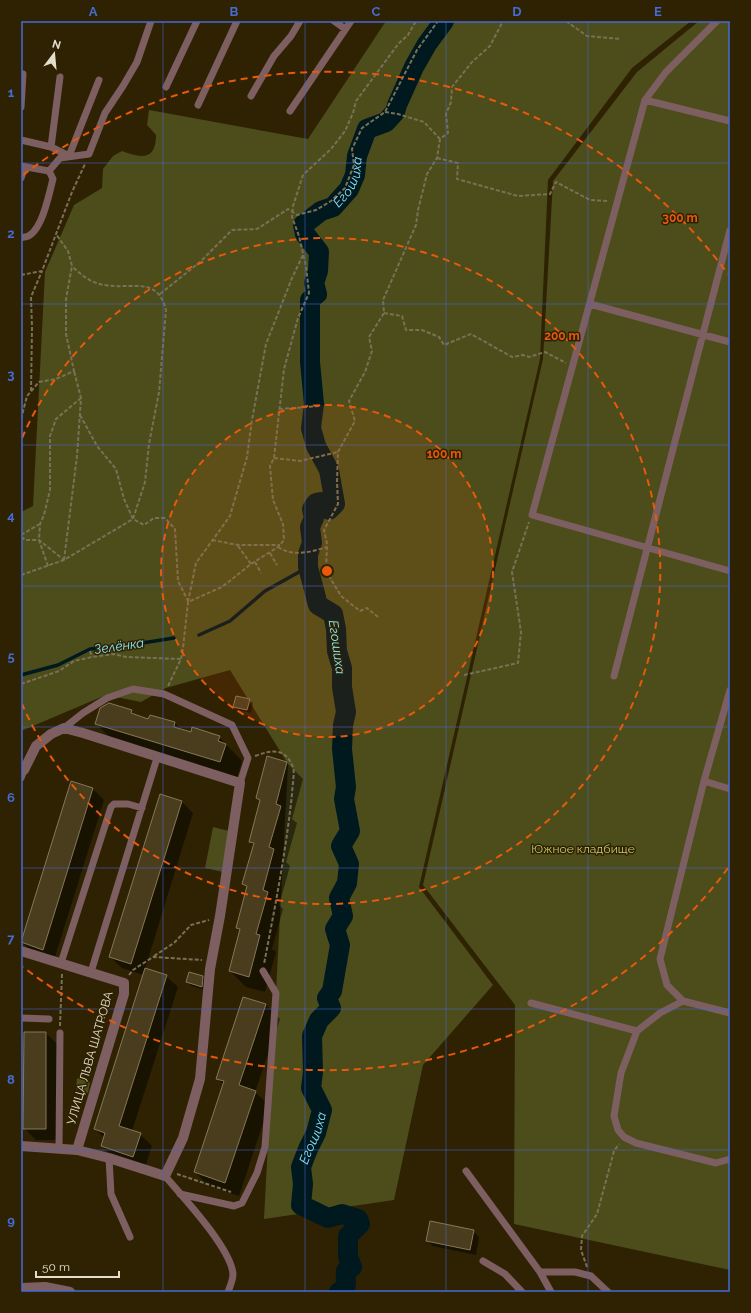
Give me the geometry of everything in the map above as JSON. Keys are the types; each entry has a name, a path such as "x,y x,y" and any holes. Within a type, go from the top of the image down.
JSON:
{"street":[{"path":"21,1146 77,1150 169,1174 183,1138 200,1079 210,969 220,916 240,784 64,728 51,734 36,746 22,774"},
{"name":"УЛИЦА ЛЬВА ШАТРОВА","path":"21,951 124,983 124,994 77,1150"},
{"path":"21,1288 45,1287 70,1292"}],"lane":[{"path":"49,171 60,158 89,154 105,113 137,62 152,21"},
{"path":"166,87 197,21"},
{"path":"198,105 237,21"},
{"path":"251,96 274,56 291,36 300,21"},
{"path":"334,21 345,29"},
{"path":"290,111 351,21"},
{"path":"718,21 666,72 645,100 532,515 730,571"},
{"path":"21,107 23,74"},
{"path":"51,147 60,77"},
{"path":"69,156 99,80"},
{"path":"645,100 730,121"},
{"path":"21,140 51,147 69,156"},
{"path":"21,178 23,166 49,171"},
{"path":"21,237 24,238 33,234 39,226 53,179 49,171"},
{"path":"614,676 730,230"},
{"path":"590,304 730,342"},
{"path":"64,728 83,713 107,698 133,689 164,694 232,725 248,758 240,784"},
{"path":"730,690 704,781 660,959 668,985 683,1000 730,1014"},
{"path":"91,972 157,758"},
{"path":"704,781 730,788"},
{"path":"62,963 111,807 114,804 124,803 142,808"},
{"path":"180,1194 234,1206 242,1203 257,1173 265,1147 276,992 263,971"},
{"path":"683,1000 660,1013 637,1031 622,1073 614,1116 618,1130 624,1137 636,1143 716,1163 730,1159"},
{"path":"531,1003 637,1031"},
{"path":"21,1018 49,1019"},
{"path":"59,1149 60,1033"},
{"path":"109,1158 111,1194 130,1237"},
{"path":"466,1171 540,1272 551,1292"},
{"path":"169,1174 180,1194 228,1256 233,1274 228,1292"},
{"path":"482,1260 505,1274 522,1292"},
{"path":"540,1272 575,1272 591,1276 608,1292"}],"path":[{"path":"188,602 222,587 251,564 279,546 284,540 283,524 273,500 270,466 274,458 284,369 298,318 309,293 299,236 292,216 293,206 303,175 331,149 345,131 353,113 356,101 399,43 408,35 416,21"},
{"path":"160,294 200,262 232,230 257,229 288,209 297,215 316,210 331,201 345,188 354,165 352,149 362,128 385,112 417,50 438,21"},
{"path":"378,617 367,608 360,611 340,596 326,571 327,547 324,530 338,504 336,482 338,452 355,421 349,401 368,365 372,351 369,337 384,313 383,300 416,225 426,174 437,158 440,139 448,133 446,114 451,102 452,87 472,62 490,46 504,21"},
{"path":"566,21 587,36 621,39"},
{"path":"385,112 398,114 424,122 440,139"},
{"path":"31,392 31,298 72,192 89,154"},
{"path":"437,158 458,163 457,179 518,196 550,194 556,182 590,200 617,202"},
{"path":"56,234 68,251 72,266 66,298 66,334 81,398 77,456 64,560"},
{"path":"167,689 180,659 183,648 188,602 196,563 230,516 247,457 252,420 266,344 292,278 303,255"},
{"path":"21,576 64,560 134,519 144,482 149,444 160,392 166,310 164,300 160,294 152,288 98,284 82,276 72,266"},
{"path":"21,275 42,270"},
{"path":"384,313 402,316 406,330 422,330 439,337 444,345 471,334 512,357 522,355 529,358 546,352 572,366"},
{"path":"21,418 27,396 39,382 56,379 74,371"},
{"path":"48,566 39,540 40,524 44,515 50,490 50,436 56,419 81,398"},
{"path":"279,409 320,406"},
{"path":"80,416 97,446 116,469 124,499 134,519 144,525 154,518 165,518 175,529 178,581 188,602"},
{"path":"274,458 300,461 338,452"},
{"path":"464,674 518,663 521,632 512,572 532,515"},
{"path":"40,524 21,536 26,540 39,540 64,560"},
{"path":"212,540 238,545 279,546 285,552 293,553 314,551 327,547"},
{"path":"238,545 251,564"},
{"path":"270,552 278,565"},
{"path":"255,562 261,573"},
{"path":"90,650 92,657"},
{"path":"21,684 59,671 74,661 92,657 114,654 126,657 180,659"},
{"path":"248,758 267,752 277,751 287,758 294,768 288,832 263,971"},
{"path":"124,983 133,970 174,943 191,925 220,916"},
{"path":"153,957 187,958"},
{"path":"60,1033 62,963"},
{"path":"591,1276 581,1250 582,1236 597,1214 614,1151 624,1137"},
{"path":"169,1174 231,1192"}],"green space":[{"path":"386,21 691,21 632,68 548,180 540,359 419,887 493,985 423,1065 394,1200 264,1219 288,764 230,670 166,688 141,702 106,695 21,731 21,512 33,506 45,272 74,205 102,188 103,169 113,156 122,151 141,156 150,153 153,149 156,135 147,125 149,110 308,139"},
{"name":"Южное кладбище","path":"699,21 730,21 730,1270 514,1224 515,1005 423,885 543,359 553,181 637,72"},
{"path":"213,827 229,831 223,872 205,868"},
{"path":"77,1078 90,1082 88,1093 76,1089"}],"building":[{"path":"236,696 250,699 247,710 233,707"},
{"path":"109,703 132,710 131,713 148,719 150,715 175,722 174,727 191,732 192,727 220,736 218,741 226,744 220,762 95,724 100,708"},
{"path":"267,756 287,762 276,804 281,806 269,847 274,849 263,890 268,892 256,934 260,935 249,977 229,971 240,929 236,928 247,886 242,884 254,843 249,842 260,800 256,798"},
{"path":"71,781 93,788 43,950 21,942"},
{"path":"160,794 182,801 131,964 109,957"},
{"path":"145,968 167,975 119,1126 141,1133 133,1157 101,1146 105,1133 94,1129"},
{"path":"189,972 203,976 202,987 186,982"},
{"path":"243,997 266,1004 239,1085 256,1091 225,1183 194,1172 224,1081 216,1079"},
{"path":"24,1032 46,1032 46,1129 23,1129"},
{"path":"430,1221 474,1230 470,1250 426,1241"}],"waterway":[{"name":"Егошиха","path":"339,1292 345,1289 346,1271 352,1267 348,1257 348,1236 360,1224 358,1219 342,1214 328,1218 301,1205 303,1184 301,1167 316,1133 322,1110 311,1088 313,1072 312,1036 319,1020 331,1008 327,998 332,991 340,945 335,929 343,916 339,898 347,883 349,864 341,846 350,831 344,799 346,787 342,749 343,725 346,712 342,687 342,668 337,651 336,629 333,614 318,605 308,567 308,554 312,543 310,527 314,518 312,509 316,503 321,502 329,510 335,504 329,470 316,446 311,428 314,404 310,362 310,300 317,294 314,283 318,271 319,252 305,234 303,225 321,211 333,207 349,189 355,175 357,156 367,129 386,122 395,112 414,67 427,44 444,21"},
{"name":"Зелёнка","path":"199,635 230,621 265,591 308,567"},
{"name":"Зелёнка","path":"21,675 58,665 90,649 123,646 174,638"}]}
